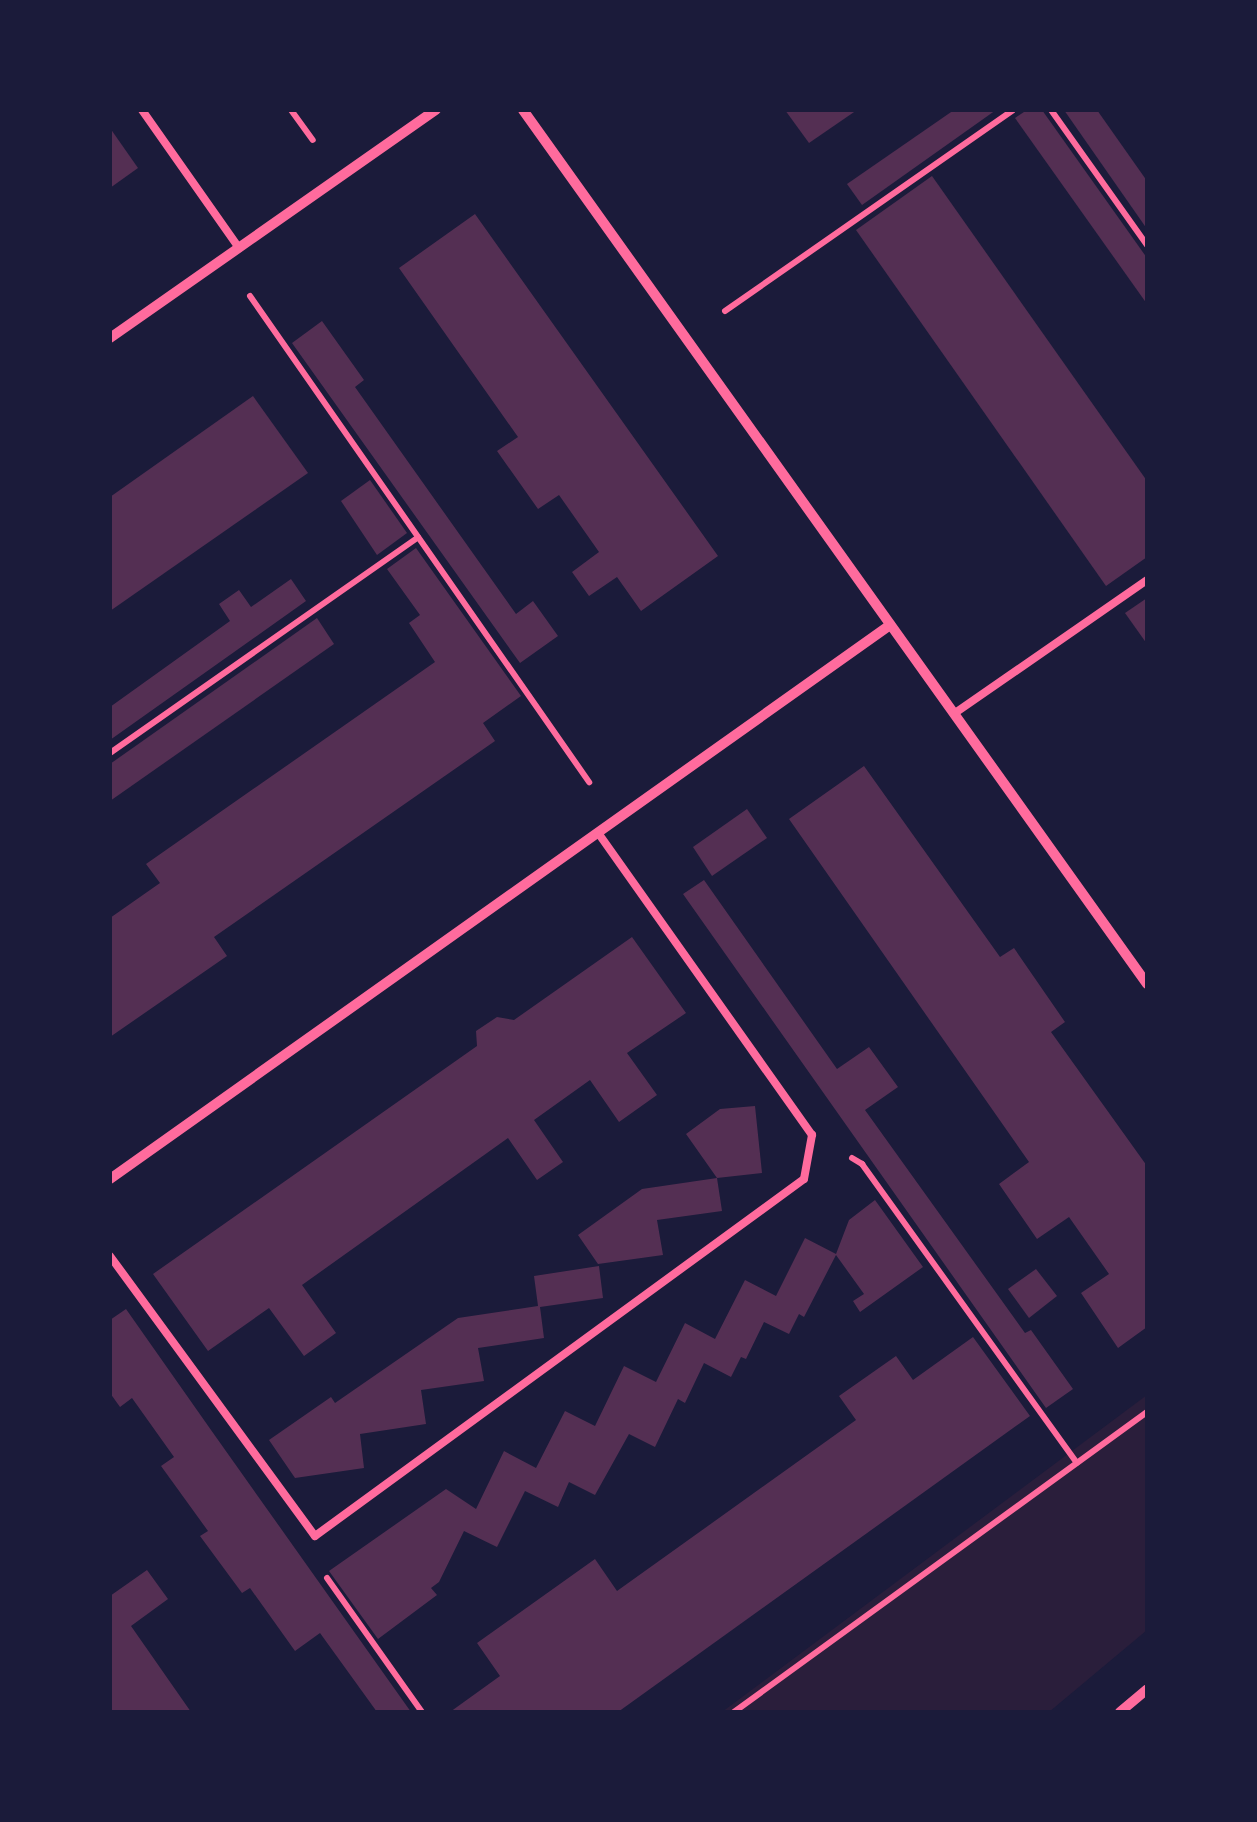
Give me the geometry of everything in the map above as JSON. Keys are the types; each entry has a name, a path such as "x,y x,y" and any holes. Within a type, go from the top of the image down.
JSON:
{"street":[{"path":"110,338 436,110"},
{"path":"523,110 1147,984"},
{"path":"110,1179 890,625"},
{"path":"1120,1712 1147,1689"}],"lane":[{"path":"142,110 239,248"},
{"path":"955,713 1147,580"},
{"path":"110,1256 315,1536 804,1180 812,1135 598,833"}],"path":[{"path":"687,338 1013,110"},
{"path":"1051,110 1147,244"},
{"path":"224,259 616,820"},
{"path":"110,753 418,537"},
{"path":"812,1135 862,1164 1076,1463"},
{"path":"734,1712 1147,1412"},
{"path":"315,1536 316,1563 422,1712"}],"shaded area":[{"path":"1147,1395 1147,1630 1049,1712 722,1712"}],"building":[{"path":"785,110 857,110 809,143"},
{"path":"954,110 996,110 862,205 847,184"},
{"path":"1027,110 1042,110 1147,258 1147,304 1015,118"},
{"path":"1064,110 1097,110 1147,181 1147,229"},
{"path":"110,128 138,168 110,188"},
{"path":"932,176 1147,481 1147,557 1106,586 856,230"},
{"path":"475,214 718,556 641,611 617,577 589,596 572,572 599,552 559,495 538,509 497,451 518,437 399,268"},
{"path":"322,321 364,380 355,387 516,614 533,601 558,636 520,663 292,343"},
{"path":"253,396 308,473 110,611 110,497"},
{"path":"370,480 407,533 377,555 341,501"},
{"path":"416,548 521,696 483,723 495,741 214,937 227,956 110,1037 110,918 160,883 146,864 435,662 409,623 420,615 387,569"},
{"path":"291,579 306,601 110,740 110,707 230,621 219,604 239,590 251,607"},
{"path":"1147,598 1147,644 1125,613"},
{"path":"317,618 334,644 110,801 110,764"},
{"path":"864,766 1000,957 1014,948 1065,1022 1051,1032 1147,1166 1147,1327 1118,1348 1081,1293 1109,1274 1069,1217 1037,1239 999,1184 1029,1162 789,819"},
{"path":"747,809 767,838 712,876 693,847"},
{"path":"704,880 837,1069 869,1047 898,1087 865,1110 1025,1333 1031,1330 1073,1389 1046,1408 683,894"},
{"path":"632,937 686,1013 627,1053 657,1095 619,1122 590,1080 534,1120 563,1162 537,1180 508,1138 302,1285 336,1333 304,1356 269,1308 208,1351 153,1274 477,1046 476,1031 497,1017 514,1020"},
{"path":"755,1106 762,1173 717,1178 686,1134 720,1109"},
{"path":"717,1178 722,1211 657,1220 663,1255 598,1264 578,1235 642,1189"},
{"path":"875,1200 923,1267 860,1312 853,1301 864,1294 836,1255 804,1317 799,1314 789,1334 764,1322 746,1359 741,1357 731,1377 704,1363 685,1403 678,1399 655,1447 629,1434 595,1495 569,1482 558,1507 525,1491 497,1547 464,1531 439,1582 431,1588 437,1595 378,1639 329,1571 446,1489 476,1509 504,1451 536,1468 565,1411 595,1426 624,1366 656,1382 685,1323 715,1339 745,1280 776,1296 805,1238 836,1254 849,1220"},
{"path":"599,1266 603,1298 540,1307 544,1338 478,1348 484,1381 421,1390 426,1424 360,1434 364,1468 295,1478 269,1440 331,1397 335,1403 458,1318 538,1306 534,1276"},
{"path":"1036,1269 1057,1296 1029,1318 1008,1289"},
{"path":"126,1309 411,1712 377,1712 320,1633 295,1651 250,1588 242,1593 200,1536 208,1531 161,1466 174,1457 132,1398 120,1407 110,1393 110,1320"},
{"path":"973,1337 1030,1416 618,1712 450,1712 500,1676 477,1643 595,1559 617,1591 856,1420 839,1396 896,1356 913,1380"},
{"path":"147,1570 168,1599 131,1626 191,1712 110,1712 110,1596"}]}
